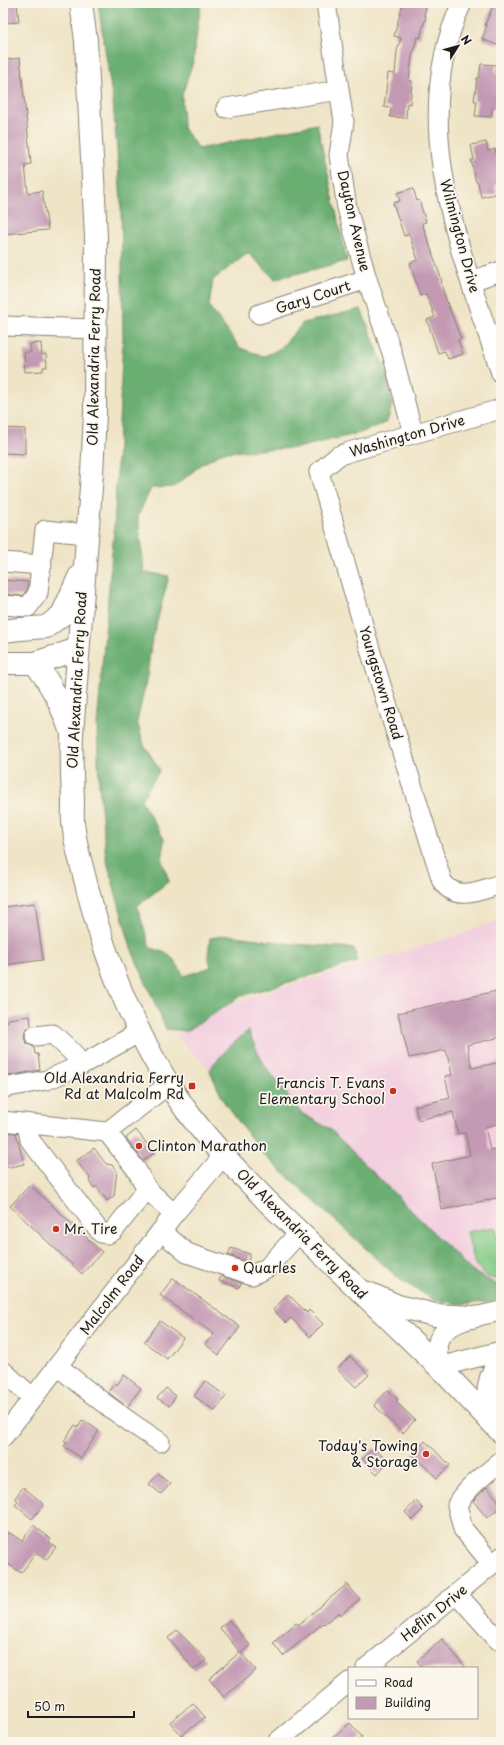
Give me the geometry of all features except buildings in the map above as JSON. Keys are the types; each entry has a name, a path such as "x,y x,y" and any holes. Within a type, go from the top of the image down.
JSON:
{"main road":[{"name":"Old Alexandria Ferry Road","path":"81,3 86,41 96,237 95,413 72,734 74,830 100,937 120,989 140,1032 168,1084 196,1123 224,1155 299,1233 439,1367 494,1425"},
{"path":"11,630 46,628 62,615 71,591 84,569"},
{"path":"11,630 78,649"},
{"path":"3,663 35,663 78,649"},
{"path":"35,663 52,686 72,734"},
{"path":"357,1288 398,1306 435,1315 473,1317"},
{"path":"494,1425 490,1377 493,1370 501,1360"}],"street":[{"name":"Dayton Avenue","path":"326,3 344,122 339,149 342,180 353,229 367,279 392,353 413,433"},
{"name":"Wilmington Drive","path":"462,3 446,46 439,87 438,126 442,170 448,202 471,281 501,373"},
{"path":"226,108 339,90"},
{"path":"471,281 501,271"},
{"name":"Gary Court","path":"259,314 367,279"},
{"path":"3,326 95,329"},
{"name":"Washington Drive","path":"319,472 338,456 413,433 501,409"},
{"name":"Youngstown Road","path":"319,472 372,656 440,875 446,887 458,894 469,893 501,884"},
{"path":"3,605 28,607 38,593 45,530 87,534"},
{"path":"3,562 42,564"},
{"path":"3,1088 47,1080 81,1065 140,1032"},
{"path":"35,1036 53,1034 73,1053 81,1065"},
{"path":"3,1121 107,1132 168,1084"},
{"path":"27,1124 30,1140 101,1233 108,1234 114,1230 147,1188"},
{"path":"107,1132 136,1169 147,1188 174,1214"},
{"name":"Malcolm Road","path":"3,1437 174,1214 224,1155"},
{"path":"161,1231 186,1253 252,1275 267,1268 299,1233"},
{"path":"501,1311 473,1317 453,1326 444,1333 438,1341 439,1367 501,1351"},
{"path":"58,1366 95,1398 160,1442"},
{"path":"3,1371 33,1398"},
{"path":"497,1561 464,1529 457,1505 463,1494 501,1461"},
{"name":"Heflin Drive","path":"367,1667 497,1561"},
{"path":"457,1594 498,1640"},
{"path":"277,1742 348,1683"}],"shaded area":[{"name":"Francis T. Evans Elementary School","path":"501,920 501,1287 472,1271 330,1129 301,1113 263,1063 248,1032 229,1047 209,1069 176,1036 201,1017 256,995 466,933 470,930"}],"green space":[{"path":"98,3 201,3 193,62 182,95 183,128 199,149 317,124 347,261 275,279 248,253 213,280 209,306 240,348 264,356 280,349 303,323 361,309 388,377 392,405 387,422 360,433 297,448 223,452 202,464 174,487 151,488 138,516 144,572 169,576 151,644 147,677 137,722 144,745 160,770 141,800 164,839 162,861 169,881 137,906 150,948 163,952 172,958 184,976 211,967 208,955 210,938 228,935 293,944 354,948 357,962 241,996 187,1031 166,1029 131,948 106,858 99,786 97,725 114,530 123,338 121,200 113,102"},
{"path":"248,1031 263,1063 301,1113 330,1129 472,1271 501,1287 501,1297 491,1302 459,1304 434,1300 399,1279 263,1154 224,1102 209,1069 229,1047"},
{"path":"495,1227 501,1264 501,1280 487,1277 475,1264 467,1232"}],"place":[{"name":"Old Alexandria Ferry Rd at Malcolm Rd","path":"192,1086"},
{"name":"Francis T. Evans Elementary School","path":"393,1091"},
{"name":"Clinton Marathon","path":"139,1146"},
{"name":"Mr. Tire","path":"56,1229"},
{"name":"Quarles","path":"235,1268"},
{"name":"Today's Towing & Storage","path":"426,1454"}]}
